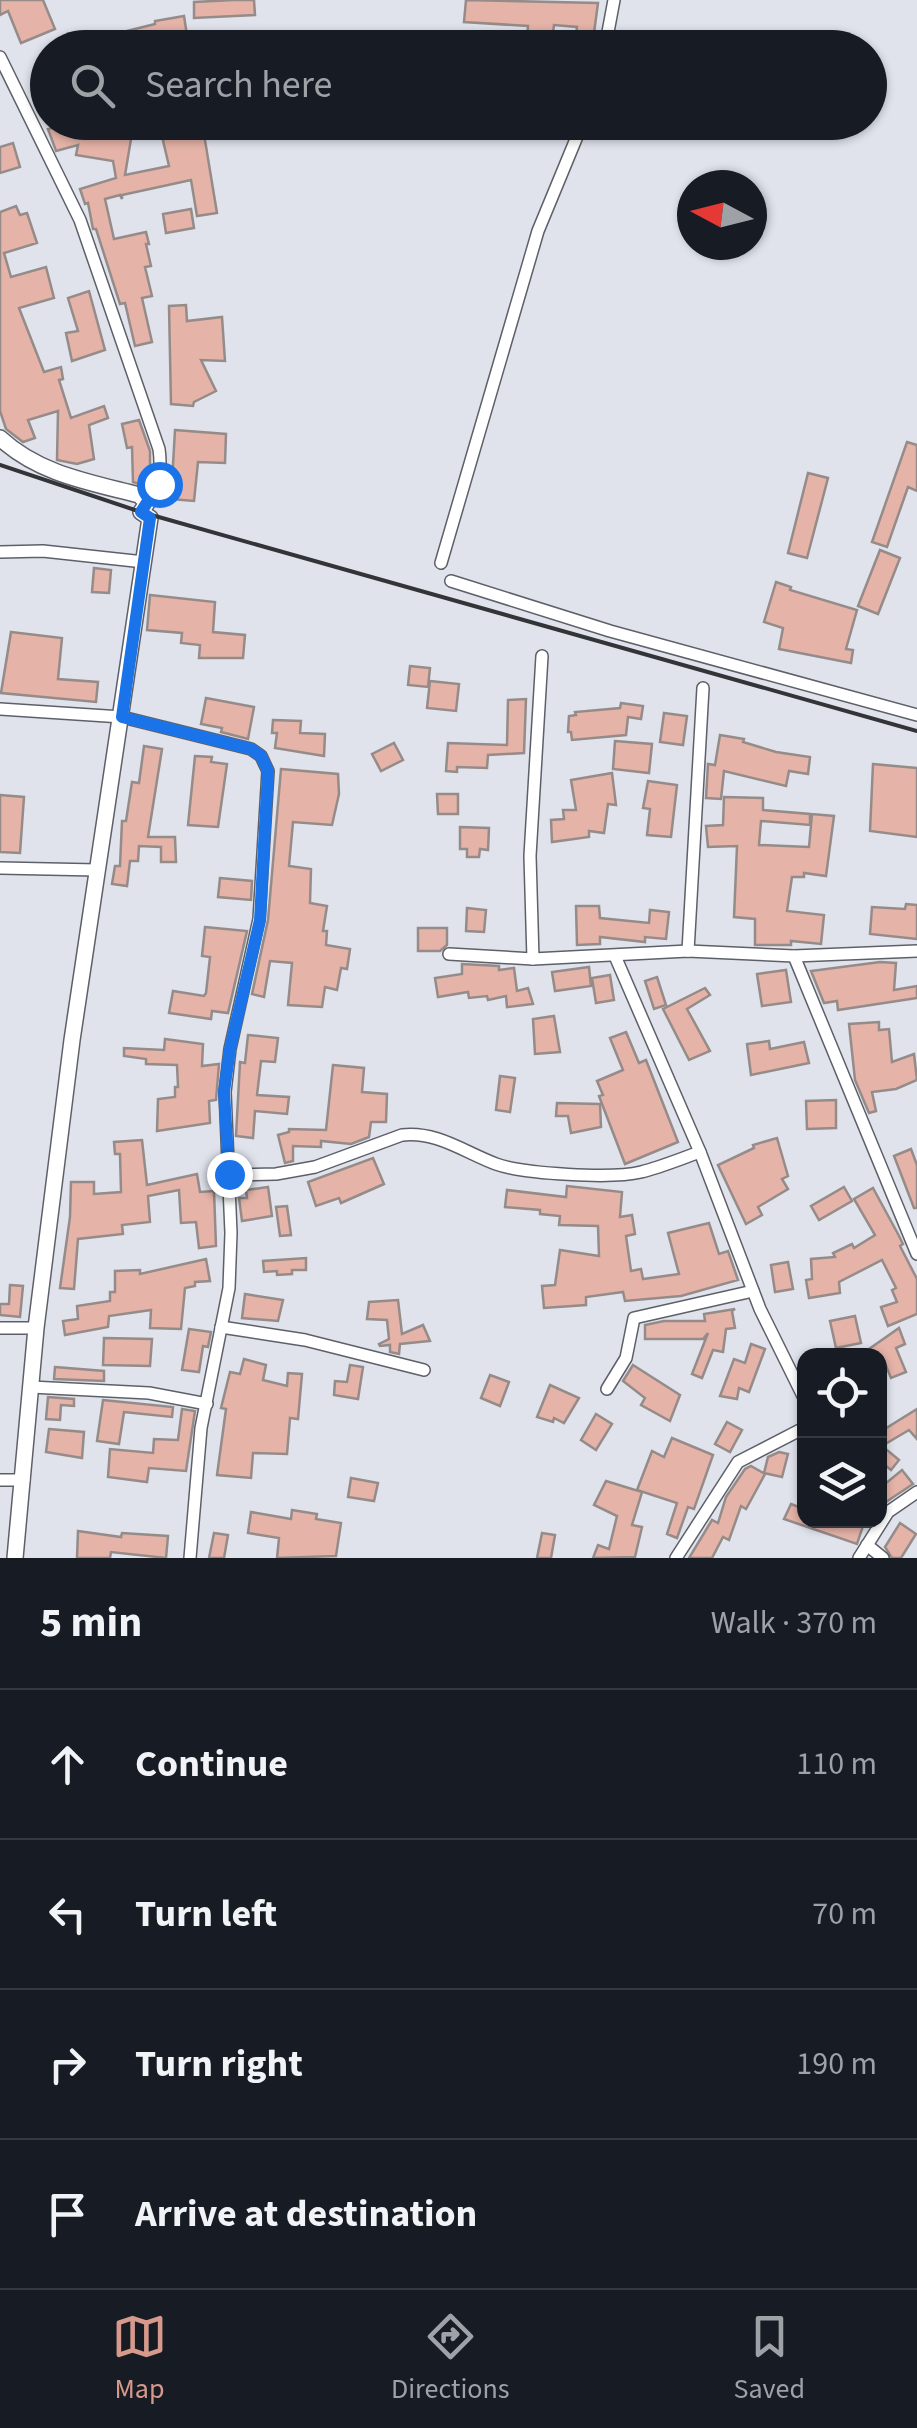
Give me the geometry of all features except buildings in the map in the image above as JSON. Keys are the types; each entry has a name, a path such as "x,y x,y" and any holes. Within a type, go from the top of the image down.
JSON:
{"street":[{"path":"608,30 614,0"},
{"path":"0,57 30,118"},
{"path":"15,1558 36,1328 72,1040 150,518 141,512 159,484 159,449 122,335 80,220 41,140"},
{"path":"441,563 538,231 576,140"},
{"path":"0,438 23,457 60,474 139,495 148,502"},
{"path":"0,552 43,550 144,562"},
{"path":"452,581 610,631 917,716"},
{"path":"533,958 530,856 542,656"},
{"path":"688,951 703,688"},
{"path":"0,708 122,717 251,749 261,756 268,771 260,920 224,1092 230,1288 201,1428 190,1558"},
{"path":"0,868 98,870"},
{"path":"449,954 533,958 688,951 794,956 917,951"},
{"path":"615,956 700,1152 753,1291 797,1383"},
{"path":"794,956 917,1254"},
{"path":"229,1174 276,1174 315,1167 417,1133 500,1166 580,1175 638,1173 700,1152"},
{"path":"607,1389 626,1358 634,1318 753,1291"},
{"path":"222,1327 306,1340 424,1370"},
{"path":"0,1328 36,1328"},
{"path":"31,1388 149,1393 206,1404"},
{"path":"676,1558 738,1462 797,1432"},
{"path":"0,1480 24,1480"},
{"path":"887,1506 917,1492"},
{"path":"859,1558 875,1528"},
{"path":"867,1545 883,1558"}],"railway":[{"path":"0,465 141,512 917,731"}],"route":[{"path":"159,484 141,512 150,518 122,717 251,749 261,756 268,771 260,920 224,1092 229,1174"}]}
